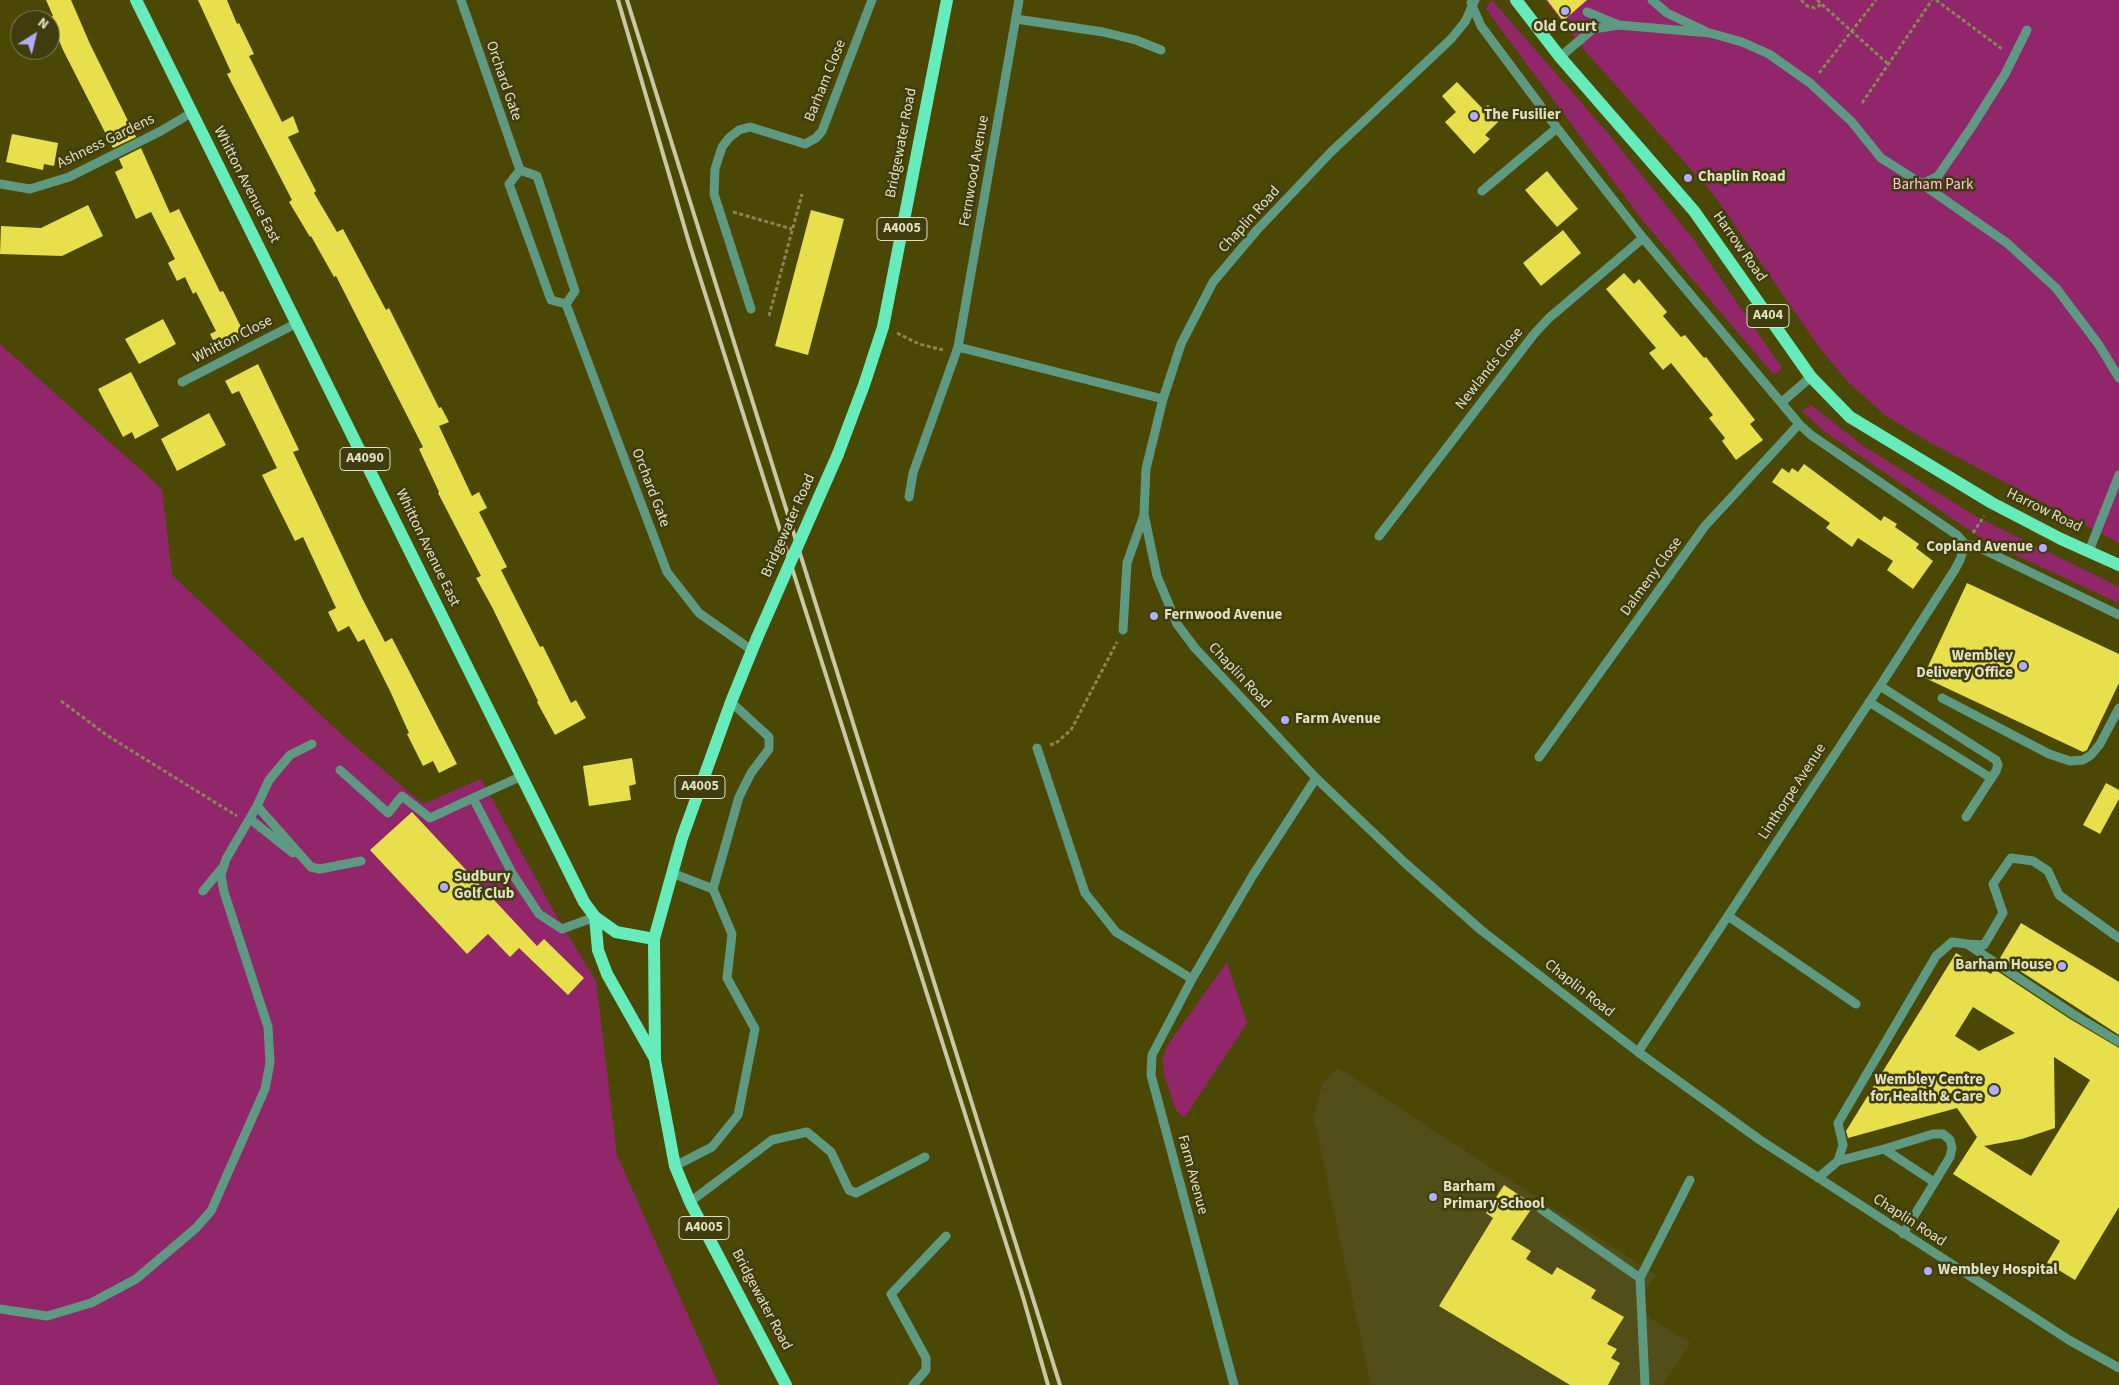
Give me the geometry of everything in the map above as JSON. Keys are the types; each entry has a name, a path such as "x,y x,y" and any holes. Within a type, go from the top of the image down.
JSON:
{"main road":[{"name":"Whitton Avenue East","path":"136,0 584,902 595,917 616,932 654,939"},
{"name":"Bridgewater Road","path":"786,1385 690,1202 675,1166 656,1060 654,939 682,838 731,702 838,454 883,327 948,0"},
{"name":"Harrow Road","path":"1516,0 1560,57 1694,211 1811,377 1850,416 1992,504 2119,566"},
{"name":"Bridgewater Road","path":"595,917 598,950 607,974 656,1060"}],"street":[{"name":"Orchard Gate","path":"461,0 520,170"},
{"name":"Barham Close","path":"752,309 714,194 715,169 722,147 739,130 750,127 805,144 816,138 822,131 872,0"},
{"name":"Fernwood Avenue","path":"909,498 914,473 957,350 1019,0"},
{"path":"1655,1 1667,13 1710,33 1742,42 1769,54 1810,83 1851,121 1880,158 1922,184 2007,243 2056,288 2099,345 2119,378"},
{"path":"1472,2 1481,26 1557,128 1643,238 1799,424 1811,435 1963,542 1978,547 2119,615"},
{"name":"Chaplin Road","path":"1472,2 1465,22 1451,39 1331,152 1257,230 1213,282 1181,344 1163,399 1146,469 1144,514 1157,576 1177,624 1195,648 1316,778 1405,863 1481,930 1709,1105 1902,1234 2069,1340 2119,1368"},
{"path":"1587,12 1619,25"},
{"path":"1016,19 1103,32 1136,40 1161,50"},
{"path":"1560,57 1593,29 1619,25 1710,33"},
{"path":"1922,184 1938,176 1972,128 2027,30"},
{"name":"Ashness Gardens","path":"0,184 30,189 69,177 161,131 191,113"},
{"path":"1482,191 1557,128"},
{"path":"520,170 537,176 575,291 566,304 551,300 509,184 520,170"},
{"name":"Newlands Close","path":"1379,536 1534,334 1549,318 1643,238"},
{"name":"Orchard Gate","path":"566,304 667,572 699,613 752,651"},
{"name":"Whitton Close","path":"182,382 297,323"},
{"path":"957,350 1163,399"},
{"path":"1782,402 1811,377"},
{"name":"Dalmeny Close","path":"1539,757 1705,526 1799,424"},
{"path":"2088,551 2119,475"},
{"name":"Chaplin Road","path":"1123,630 1127,563 1144,514"},
{"name":"Linthorpe Avenue","path":"1638,1052 1954,571 1960,560 1963,542"},
{"path":"1880,686 1996,760 1998,765 1992,778 1966,817"},
{"path":"1942,698 2049,754 2070,761 2083,760 2091,755 2100,744 2119,708"},
{"path":"675,1166 712,1147 738,1115 756,1029 727,978 732,934 713,889 739,797 751,772 768,749 769,737 731,702"},
{"path":"1869,702 1992,778"},
{"path":"0,1309 47,1316 91,1303 136,1279 196,1228 211,1211 265,1089 270,1063 268,1027 224,892 221,875 247,820 257,806 269,780 290,755 312,744"},
{"path":"1037,748 1084,893 1116,932 1192,979"},
{"path":"340,770 388,813 402,796 430,818 522,776"},
{"name":"Farm Avenue","path":"1234,1385 1151,1075 1152,1055 1192,979 1253,875 1316,778"},
{"path":"474,798 512,873 539,914 562,929 595,917"},
{"path":"257,806 312,867"},
{"path":"247,820 312,867 320,869 361,861"},
{"path":"1838,1160 1843,1145 1838,1123 1936,956 1952,942 1984,944 2003,913 1993,884 2011,858 2033,861 2048,871 2058,895 2119,938"},
{"path":"203,891 224,866"},
{"path":"672,873 713,889"},
{"path":"1728,916 1856,1004"},
{"path":"1967,944 2119,1042"},
{"path":"690,1202 772,1140 808,1132 831,1152 849,1190 856,1193 925,1156"},
{"path":"1818,1178 1838,1160 1884,1149 1933,1134 1943,1134 1950,1140 1952,1148 1950,1157 1902,1234"},
{"path":"1884,1149 1934,1182"},
{"path":"1646,1385 1640,1278 1690,1180"},
{"path":"1541,1209 1640,1278"},
{"path":"913,1385 926,1370 926,1358 891,1294 946,1236"}],"path":[{"path":"1801,0 1807,6 1815,8 1822,4"},
{"path":"1817,0 1888,64"},
{"path":"1810,83 1876,0"},
{"path":"1862,103 1932,0"},
{"path":"1936,0 2012,57"},
{"path":"769,316 802,194"},
{"path":"728,210 792,229"},
{"path":"883,327 919,344 957,350"},
{"path":"1963,542 1971,536 1992,504"},
{"path":"1037,748 1056,743 1071,730 1123,630"},
{"path":"61,701 108,736 247,820"}],"shaded area":[{"name":"Barham Primary School","path":"1338,1068 1656,1275 1635,1309 1691,1343 1663,1385 1371,1385 1314,1118 1322,1084"}],"green space":[{"path":"1492,0 1611,137 1694,240 1782,368 1774,375 1643,221 1486,9"},
{"name":"Barham Park","path":"1545,0 2119,0 2119,543 1929,442 1885,415 1848,382 1819,347 1714,195 1587,53"},
{"path":"0,344 162,489 172,575 341,734 423,804 481,779 553,910 596,981 617,1155 719,1385 0,1385"},
{"path":"1811,405 1862,445 1975,516 2119,587 2119,603 1987,542 1825,432 1802,411"},
{"path":"1227,962 1247,1023 1184,1118 1176,1110 1165,1078 1162,1061 1167,1046"}],"building":[{"path":"46,0 71,0 90,44 136,137 113,148 60,43 60,10 50,10"},
{"path":"198,0 227,0 237,24 239,23 254,54 249,56 282,122 293,116 299,132 288,137 316,191 314,193 337,232 343,229 386,310 389,308 439,408 441,407 449,422 439,426 472,496 479,492 487,508 479,512 507,567 501,570 540,647 543,646 571,703 576,700 586,718 555,735 476,578 481,576 438,493 419,449 423,447 336,276 334,277 289,202 292,200 227,74 231,72"},
{"name":"Old Court","path":"1547,0 1587,0 1563,21"},
{"path":"1457,82 1483,109 1488,105 1501,119 1485,135 1490,139 1474,154 1445,122 1456,112 1442,96"},
{"path":"12,134 58,143 54,166 44,164 43,170 6,162"},
{"path":"141,148 170,213 179,209 220,292 223,291 245,335 217,348 210,334 216,331 196,292 193,294 185,277 177,281 168,263 175,259 151,212 136,219 115,172 123,168 119,159"},
{"path":"1547,171 1578,209 1557,227 1525,190"},
{"path":"88,205 103,236 62,256 0,254 1,226 41,228"},
{"path":"811,210 844,219 808,355 775,346"},
{"path":"1563,230 1581,253 1541,286 1523,263"},
{"path":"1624,273 1634,284 1639,279 1667,312 1663,316 1681,337 1685,335 1704,358 1706,357 1755,420 1750,424 1763,440 1736,460 1722,441 1725,438 1709,418 1713,415 1671,363 1663,370 1649,353 1656,348 1606,289"},
{"path":"163,319 176,344 139,364 125,339"},
{"path":"258,364 299,450 293,452 363,600 385,642 392,638 457,764 439,773 433,761 423,766 407,734 409,733 390,691 364,639 358,642 349,626 338,632 328,612 336,608 303,537 295,541 262,475 277,468 239,391 232,394 225,381"},
{"path":"131,372 159,426 135,439 132,432 123,437 98,389"},
{"path":"209,413 226,445 177,471 161,439"},
{"path":"1804,464 1881,521 1884,516 1897,524 1895,527 1919,544 1916,548 1933,561 1913,589 1887,570 1893,561 1858,538 1852,547 1826,528 1830,523 1772,482 1782,468 1789,473 1792,468 1798,472"},
{"name":"Wembley Delivery Office","path":"1967,583 2119,654 2119,683 2087,750 2083,752 1923,677"},
{"path":"632,758 636,784 629,786 631,800 589,806 583,766"},
{"path":"2106,783 2119,790 2119,799 2100,834 2083,825"},
{"name":"Sudbury Golf Club","path":"412,812 537,946 544,939 584,978 568,995 519,948 510,957 488,934 467,954 370,850"},
{"name":"Barham House","path":"2021,923 2119,982 2119,1035 2000,958"},
{"name":"Wembley Centre for Health & Care","path":"1956,953 1991,974 1994,969 2070,1019 2119,1048 2119,1207 2075,1280 2047,1263 2060,1241 1953,1174 1977,1137 1957,1108 1848,1138 1846,1131","holes":["1973,1007 2015,1033 1979,1051 1955,1036","2054,1057 2090,1080 2031,1176 1984,1146 2022,1139 2055,1128"]},
{"path":"1504,1185 1534,1205 1511,1239 1531,1251 1526,1259 1552,1275 1557,1267 1596,1290 1591,1298 1624,1317 1607,1344 1617,1349 1611,1358 1620,1363 1608,1385 1570,1385 1439,1306 1493,1218 1486,1213"}],"railway":[{"path":"618,0 690,246 1023,1297 1048,1385"},
{"path":"627,0 1060,1385"}],"place":[{"name":"Old Court","path":"1565,11"},
{"name":"The Fusilier","path":"1474,116"},
{"name":"Chaplin Road","path":"1688,178"},
{"name":"Copland Avenue","path":"2043,548"},
{"name":"Fernwood Avenue","path":"1154,616"},
{"name":"Wembley Delivery Office","path":"2023,666"},
{"name":"Farm Avenue","path":"1285,720"},
{"name":"Sudbury Golf Club","path":"444,887"},
{"name":"Barham House","path":"2062,966"},
{"name":"Wembley Centre for Health & Care","path":"1994,1090"},
{"name":"Barham Primary School","path":"1433,1197"},
{"name":"Wembley Hospital","path":"1928,1271"}]}
